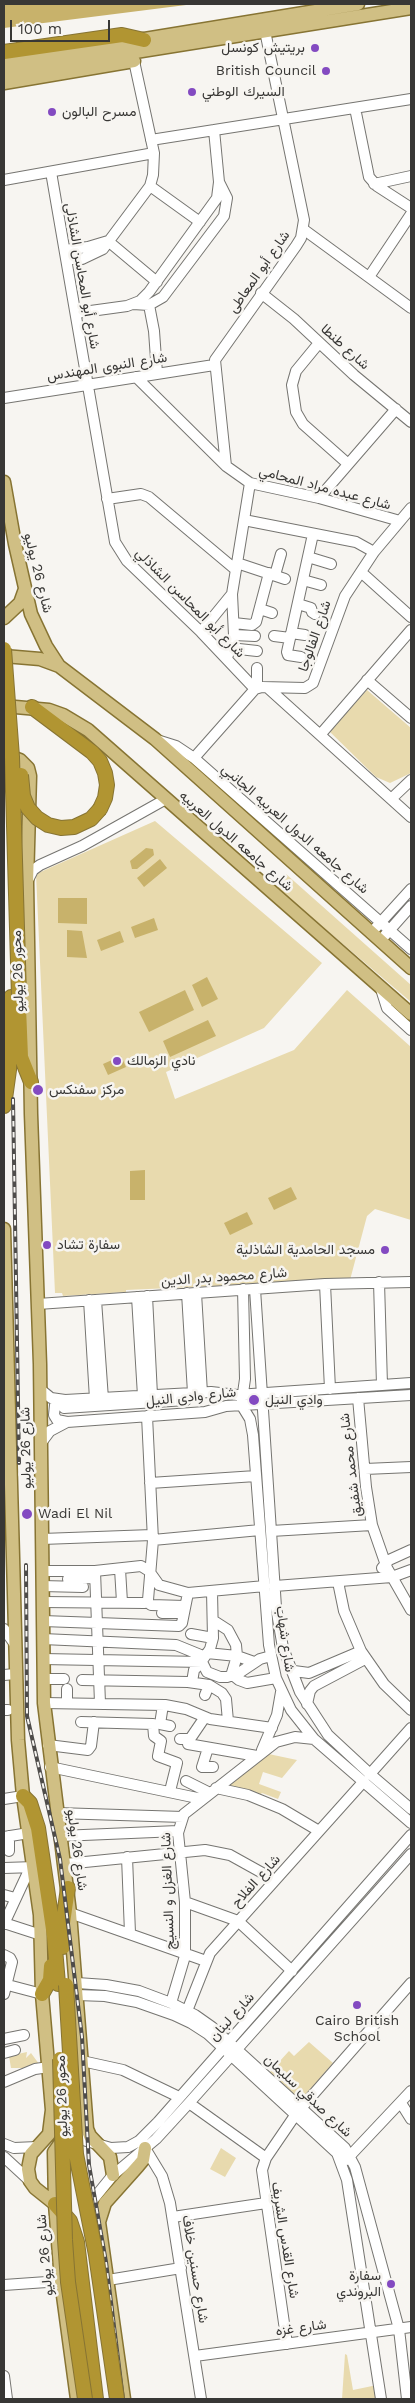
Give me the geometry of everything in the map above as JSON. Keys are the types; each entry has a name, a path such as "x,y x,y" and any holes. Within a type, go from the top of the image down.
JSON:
{"highway":[{"path":"4,52 122,35 144,40"},
{"name":"محور 26 يوليو","path":"4,649 12,757 15,997 10,1070 4,1106"},
{"path":"7,676 18,710 22,790 28,808 42,822 60,828 80,825 91,819 100,809 105,798 107,786 105,773 100,762 92,752 32,707"},
{"name":"محور 26 يوليو","path":"4,758 15,997 21,1057 31,1082"},
{"name":"محور 26 يوليو","path":"23,1796 30,1803 37,1821 51,1918 69,1987 65,2240 68,2282 85,2399"},
{"name":"محور 26 يوليو","path":"68,1888 62,1934 69,1987 76,2154 95,2248 117,2399"},
{"path":"42,1994 51,1975 51,1918"},
{"path":"55,2204 80,2229 105,2399"},
{"path":"88,2207 80,2229 96,2399"}],"main road":[{"path":"4,62 358,4"},
{"path":"4,74 411,8"},
{"path":"4,83 134,61 200,43"},
{"name":"شارع 26 يوليو","path":"4,482 15,544 36,625 46,646 59,666"},
{"path":"4,618 20,603 26,588"},
{"path":"4,656 34,658 59,666"},
{"name":"شارع جامعه الدول العربيه","path":"59,666 155,739 411,968"},
{"name":"شارع جامعه الدول العربيه","path":"4,706 32,707 63,715 99,739 411,1014"},
{"name":"شارع 26 يوليو","path":"4,758 12,757 20,760 29,772 27,883 40,1389 44,1703 50,1767 68,1888 70,1913 69,1987 82,2061 83,2093 88,2133 112,2161 113,2175"},
{"name":"شارع 26 يوليو","path":"4,1229 8,1597 14,1642 9,1675 41,1935 42,1994 52,2093 52,2122 41,2143 31,2154 28,2163 30,2181 55,2204 61,2281 77,2399"},
{"path":"52,2093 62,2101 69,2103 79,2099 83,2093"},
{"path":"55,2204 54,2152 59,2145 79,2143 83,2140"},
{"path":"124,2399 99,2222 100,2212 104,2203 143,2160 145,2148"}],"street":[{"name":"شارع أبو المعاطى","path":"214,365 217,355 296,246 303,229 303,211 264,31"},
{"path":"65,255 90,257 103,248 147,193 150,186 154,170 154,153 134,61"},
{"path":"152,140 411,99"},
{"path":"355,108 367,173 374,184 411,208"},
{"path":"134,304 145,297 157,282 217,198 219,182 214,130"},
{"path":"4,180 154,153"},
{"name":"شارع أبو المحاسن الشاذلى","path":"51,172 76,313 86,384"},
{"path":"374,184 411,176"},
{"path":"76,313 134,304 149,305 163,297 224,216 227,198 219,182"},
{"path":"150,186 200,222"},
{"path":"369,276 411,214"},
{"path":"303,229 411,308"},
{"path":"108,241 157,282"},
{"name":"شارع طنطا","path":"261,293 294,319 411,422"},
{"path":"149,305 154,331 157,373"},
{"path":"319,342 296,371 292,385 296,412 303,424 347,463"},
{"path":"214,365 226,466"},
{"name":"شارع النبوى المهندس","path":"4,398 214,365"},
{"name":"شارع عبده مراد المحامي","path":"136,377 226,466 250,483 319,498 400,521"},
{"name":"شارع أبو المحاسن الشاذلي","path":"86,384 114,536 120,552 201,632 228,653 256,689"},
{"path":"319,498 347,463 396,409"},
{"path":"250,483 232,594 234,635 228,653 257,651"},
{"path":"107,499 142,494 150,496 237,566 285,579"},
{"name":"شارع الفالوجا","path":"256,689 306,688 313,683 342,602 374,552 411,508"},
{"path":"244,520 356,542 374,552"},
{"path":"301,657 288,654 313,534"},
{"path":"234,624 254,624 281,554"},
{"path":"308,557 331,564"},
{"path":"360,572 411,617"},
{"path":"303,580 321,585"},
{"path":"201,632 232,594"},
{"path":"298,604 311,608 311,612 315,614"},
{"path":"260,609 272,613"},
{"path":"320,735 411,630"},
{"path":"274,636 305,634"},
{"path":"234,635 255,636"},
{"path":"194,758 256,689 258,668"},
{"path":"368,680 411,718"},
{"path":"268,688 411,817"},
{"name":"شارع جامعه الدول العربيه الجانبي","path":"155,739 176,746 194,758 411,949"},
{"path":"391,799 411,780"},
{"path":"27,883 30,873 40,864 82,846 166,800"},
{"path":"375,937 381,922 411,889"},
{"path":"341,906 351,896"},
{"path":"375,937 390,930 411,906"},
{"path":"382,989 387,1008 411,1030"},
{"path":"379,1282 382,1385"},
{"name":"شارع محمود بدر الدين","path":"38,1304 324,1284 411,1282"},
{"path":"324,1284 330,1389"},
{"path":"242,1406 240,1394 245,1379 243,1289"},
{"name":"شارع شهاب","path":"254,1289 264,1423 271,1656 276,1678 281,1692 295,1716 314,1739 411,1809"},
{"path":"192,1293 197,1393"},
{"path":"142,1296 148,1396"},
{"path":"92,1300 99,1399"},
{"name":"شارع وادى النيل","path":"41,1443 65,1412 99,1399 197,1393 261,1393 411,1383"},
{"name":"شارع وادى النيل","path":"40,1389 65,1412 146,1416 215,1411 226,1406 411,1395"},
{"path":"65,1412 240,1394"},
{"name":"شارع محمد شفيق","path":"358,1398 372,1525 392,1577 411,1610"},
{"path":"65,1412 226,1406"},
{"name":"شارع شهاب","path":"242,1406 252,1425 256,1476 266,1530"},
{"path":"146,1416 152,1537 147,1602"},
{"path":"252,1425 258,1420 264,1423"},
{"path":"365,1469 411,1467"},
{"path":"150,1483 256,1476"},
{"path":"42,1539 152,1537 372,1525"},
{"path":"376,1576 386,1562 411,1550"},
{"path":"68,1579 142,1566 149,1571 159,1585 188,1593 338,1582 376,1576 392,1577 411,1570"},
{"path":"120,1569 122,1602"},
{"path":"42,1571 95,1575"},
{"path":"95,1575 100,1703"},
{"path":"338,1582 344,1611 363,1655 384,1684 411,1710"},
{"path":"42,1586 82,1587"},
{"name":"شارع شهاب","path":"270,1586 278,1628 289,1667 307,1704 328,1735 411,1823"},
{"path":"192,1682 189,1670 204,1657 213,1638 212,1592"},
{"path":"43,1621 179,1626 182,1623 188,1593"},
{"path":"43,1602 147,1602 151,1605 184,1610"},
{"path":"162,1612 184,1610"},
{"path":"214,1621 222,1624 231,1633 236,1645 237,1656 232,1676"},
{"path":"4,1629 14,1642"},
{"path":"191,1634 213,1638"},
{"path":"43,1638 176,1645 204,1657"},
{"path":"289,1667 294,1672 309,1672 363,1655"},
{"path":"307,1704 310,1691 314,1686 363,1655"},
{"path":"43,1659 98,1661 237,1656 254,1662"},
{"path":"204,1657 205,1670 220,1677 232,1676 254,1662 271,1656"},
{"path":"232,1676 247,1683 276,1678"},
{"path":"205,1695 220,1677"},
{"path":"44,1679 64,1679"},
{"path":"82,1680 192,1682 213,1687 226,1699 228,1721"},
{"path":"67,1690 67,1703"},
{"name":"شارع الغزل و النسيج","path":"258,1754 272,1728 281,1692"},
{"path":"44,1703 67,1703 87,1699 100,1703 163,1705 186,1709 205,1717 272,1728"},
{"path":"163,1705 160,1724 170,1726"},
{"path":"205,1717 190,1739 184,1742 208,1748 258,1754"},
{"path":"81,1722 153,1724 154,1736 161,1741 158,1756 177,1764 170,1791"},
{"path":"48,1745 88,1750 91,1746 94,1722"},
{"name":"شارع الفلاح","path":"187,2011 206,1961 214,1947 411,1728"},
{"name":"شارع الغزل و النسيج","path":"171,2003 184,1961 185,1902 178,1831 183,1817 209,1793 276,1742 295,1737 314,1739"},
{"path":"208,1748 202,1766 213,1767"},
{"path":"50,1767 170,1791 248,1795 282,1809 319,1831"},
{"path":"186,1781 209,1793"},
{"path":"4,1799 23,1796"},
{"path":"57,1813 183,1817"},
{"path":"60,1836 178,1831"},
{"path":"9,1851 6,1836 29,1833"},
{"name":"شارع لبنان","path":"14,2148 70,2135 79,2136 83,2140 101,2146 122,2148 132,2145 158,2122 189,2103 230,2048 292,1971 411,1835"},
{"path":"64,1864 204,1850 230,1855 274,1880"},
{"name":"شارع لبنان","path":"88,2207 113,2175 145,2148 175,2110 179,2097 230,2048 411,1854"},
{"path":"127,1857 130,1933"},
{"path":"4,1868 32,1867 16,1898 7,1910 4,1923 41,1935"},
{"path":"4,1895 16,1898"},
{"path":"185,1902 238,1921 292,1971"},
{"path":"70,1913 206,1961"},
{"path":"4,1955 10,1958 12,1962 4,1988 42,1994"},
{"name":"شارع القدس الشريف","path":"287,2344 262,2177 266,2158 299,2111 411,1983"},
{"path":"105,1996 106,1985"},
{"name":"شارع صدقي سليمان","path":"69,1987 106,1985 139,1991 187,2011 212,2027 230,2048 299,2111 331,2146 342,2164 347,2180 381,2399"},
{"name":"شارع صدقي سليمان","path":"69,1987 137,2002 174,2015 230,2048"},
{"path":"4,2038 24,2036"},
{"path":"4,2053 15,2050"},
{"path":"82,2061 123,2070 179,2097"},
{"path":"4,2082 35,2069 50,2067"},
{"path":"342,2164 411,2091"},
{"path":"189,2103 266,2158"},
{"path":"401,2103 411,2119"},
{"name":"شارع صدقي سليمان","path":"299,2111 338,2140 350,2156 398,2329 407,2399"},
{"path":"4,2144 14,2148 14,2156 6,2164 30,2181"},
{"name":"شارع حسنين خلاف","path":"145,2148 162,2176 173,2217 201,2399"},
{"path":"173,2217 266,2203"},
{"path":"108,2280 181,2268"},
{"path":"4,2285 61,2281"},
{"name":"شارع غزه","path":"195,2356 411,2327"},
{"path":"4,2376 7,2399"}],"shaded area":[{"path":"4,4 194,4 4,28"},
{"path":"367,690 411,728 411,773 390,783 376,777 329,731"},
{"name":"نادي الزمالك","path":"155,821 322,963 264,1028 166,1072 175,1099 294,1050 347,990 411,1047 411,1220 375,1209 367,1216 350,1280 126,1290 126,1292 63,1296 62,1293 55,1293 36,874"},
{"path":"146,848 153,849 154,855 137,869 132,869 130,861"},
{"path":"160,859 167,868 144,887 137,878"},
{"path":"286,874 411,985 411,1002 277,888"},
{"path":"58,898 87,898 87,924 58,923"},
{"path":"154,918 158,930 135,938 131,927"},
{"path":"67,930 82,931 87,958 67,957"},
{"path":"120,931 124,942 101,951 97,940"},
{"path":"207,977 218,999 202,1007 192,985"},
{"path":"185,990 194,1010 149,1032 139,1012"},
{"path":"208,1020 216,1036 170,1057 163,1041"},
{"path":"121,1056 126,1067 108,1075 103,1064"},
{"path":"145,1170 145,1200 130,1200 130,1171"},
{"path":"291,1187 297,1199 274,1210 268,1198"},
{"path":"247,1212 253,1224 230,1235 224,1223"},
{"path":"264,1753 297,1760 282,1778 263,1772 259,1784 281,1792 278,1799 262,1793 259,1796 225,1785"},
{"path":"309,2042 333,2063 299,2102 269,2073 289,2051 294,2056"},
{"path":"27,2052 26,2058 31,2053 39,2064 28,2068 11,2068 9,2056"},
{"path":"221,2148 236,2158 225,2177 210,2169"},
{"path":"345,2354 347,2355 353,2390 377,2385 380,2399 342,2399"}],"tunnel":[{"path":"4,1418 64,1415"}],"railway":[{"path":"13,1099 19,1463"},
{"path":"26,1565 27,1716 60,1859 82,2037 89,2165 106,2262 123,2399"}],"place":[{"name":"بريتيش كونسل","path":"315,48"},
{"name":"British Council","path":"326,71"},
{"name":"السيرك الوطني","path":"192,92"},
{"name":"مسرح البالون","path":"52,112"},
{"name":"نادي الزمالك","path":"117,1061"},
{"name":"مركز سفنكس","path":"38,1090"},
{"name":"سفارة تشاد","path":"47,1245"},
{"name":"مسجد الحامدية الشاذلية","path":"385,1250"},
{"name":"وادي النيل","path":"254,1400"},
{"name":"Wadi El Nil","path":"27,1514"},
{"name":"Cairo British School","path":"357,2005"},
{"name":"سفارة البروندي","path":"391,2284"}]}
